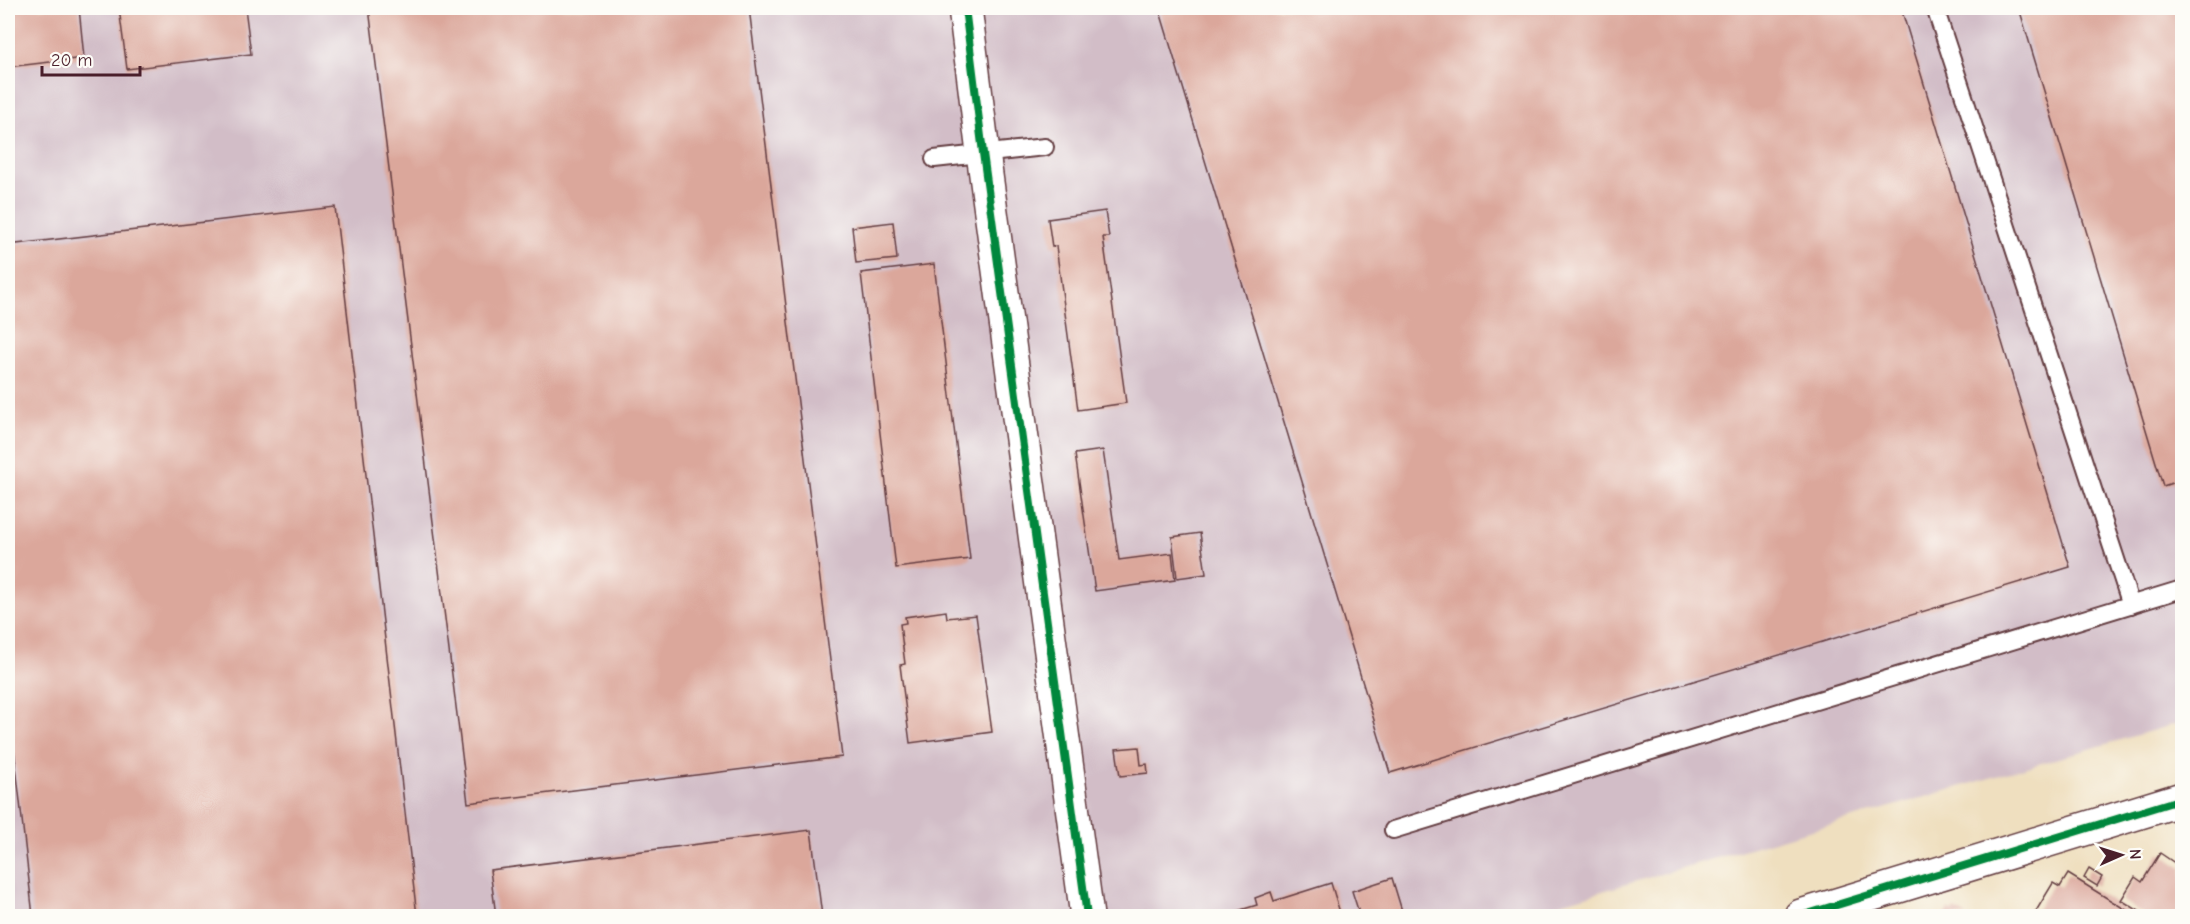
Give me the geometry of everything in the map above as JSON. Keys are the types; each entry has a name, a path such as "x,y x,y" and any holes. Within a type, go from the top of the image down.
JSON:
{"street":[{"path":"965,8 1087,916"},
{"path":"1801,916 2182,799"}],"lane":[{"path":"1935,8 2131,605"},
{"path":"934,159 1045,147"},
{"path":"1393,830 2182,589"}],"shaded area":[{"path":"8,8 2182,8 2182,722 1517,916 8,916"}],"building":[{"path":"8,8 79,8 84,58 8,67"},
{"path":"119,8 245,8 251,54 127,69"},
{"path":"369,8 749,8 842,757 468,803"},
{"path":"1159,8 1901,8 2070,567 1390,773"},
{"path":"2019,8 2182,8 2182,480 2163,486"},
{"path":"335,207 417,916 33,916 8,696 8,245"},
{"path":"1105,211 1109,237 1103,237 1126,403 1078,410 1056,246 1052,247 1048,219"},
{"path":"893,222 897,259 856,263 852,227"},
{"path":"934,264 970,559 896,568 861,273"},
{"path":"1103,450 1119,560 1172,553 1175,580 1095,591 1075,454"},
{"path":"1200,533 1206,574 1177,578 1172,537"},
{"path":"946,611 947,618 976,615 992,732 910,743 900,665 905,664 900,624 906,623 905,617"},
{"path":"1139,747 1141,765 1147,764 1148,773 1120,776 1116,749"},
{"path":"811,830 822,916 496,916 490,870"},
{"path":"2160,853 2182,868 2182,916 2147,916 2121,900 2135,877 2142,882"},
{"path":"2089,869 2102,877 2097,886 2084,878"},
{"path":"2068,874 2136,916 2033,916 2053,883 2060,887"},
{"path":"1392,878 1402,911 1385,916 1360,916 1352,891"},
{"path":"1331,883 1341,916 1221,916 1257,905 1255,898 1271,892 1274,901"},
{"path":"1949,909 1953,912 1955,909 1967,916 1944,916"}],"cycle path":[{"path":"965,8 1087,916"},
{"path":"1801,916 2182,799"}]}
